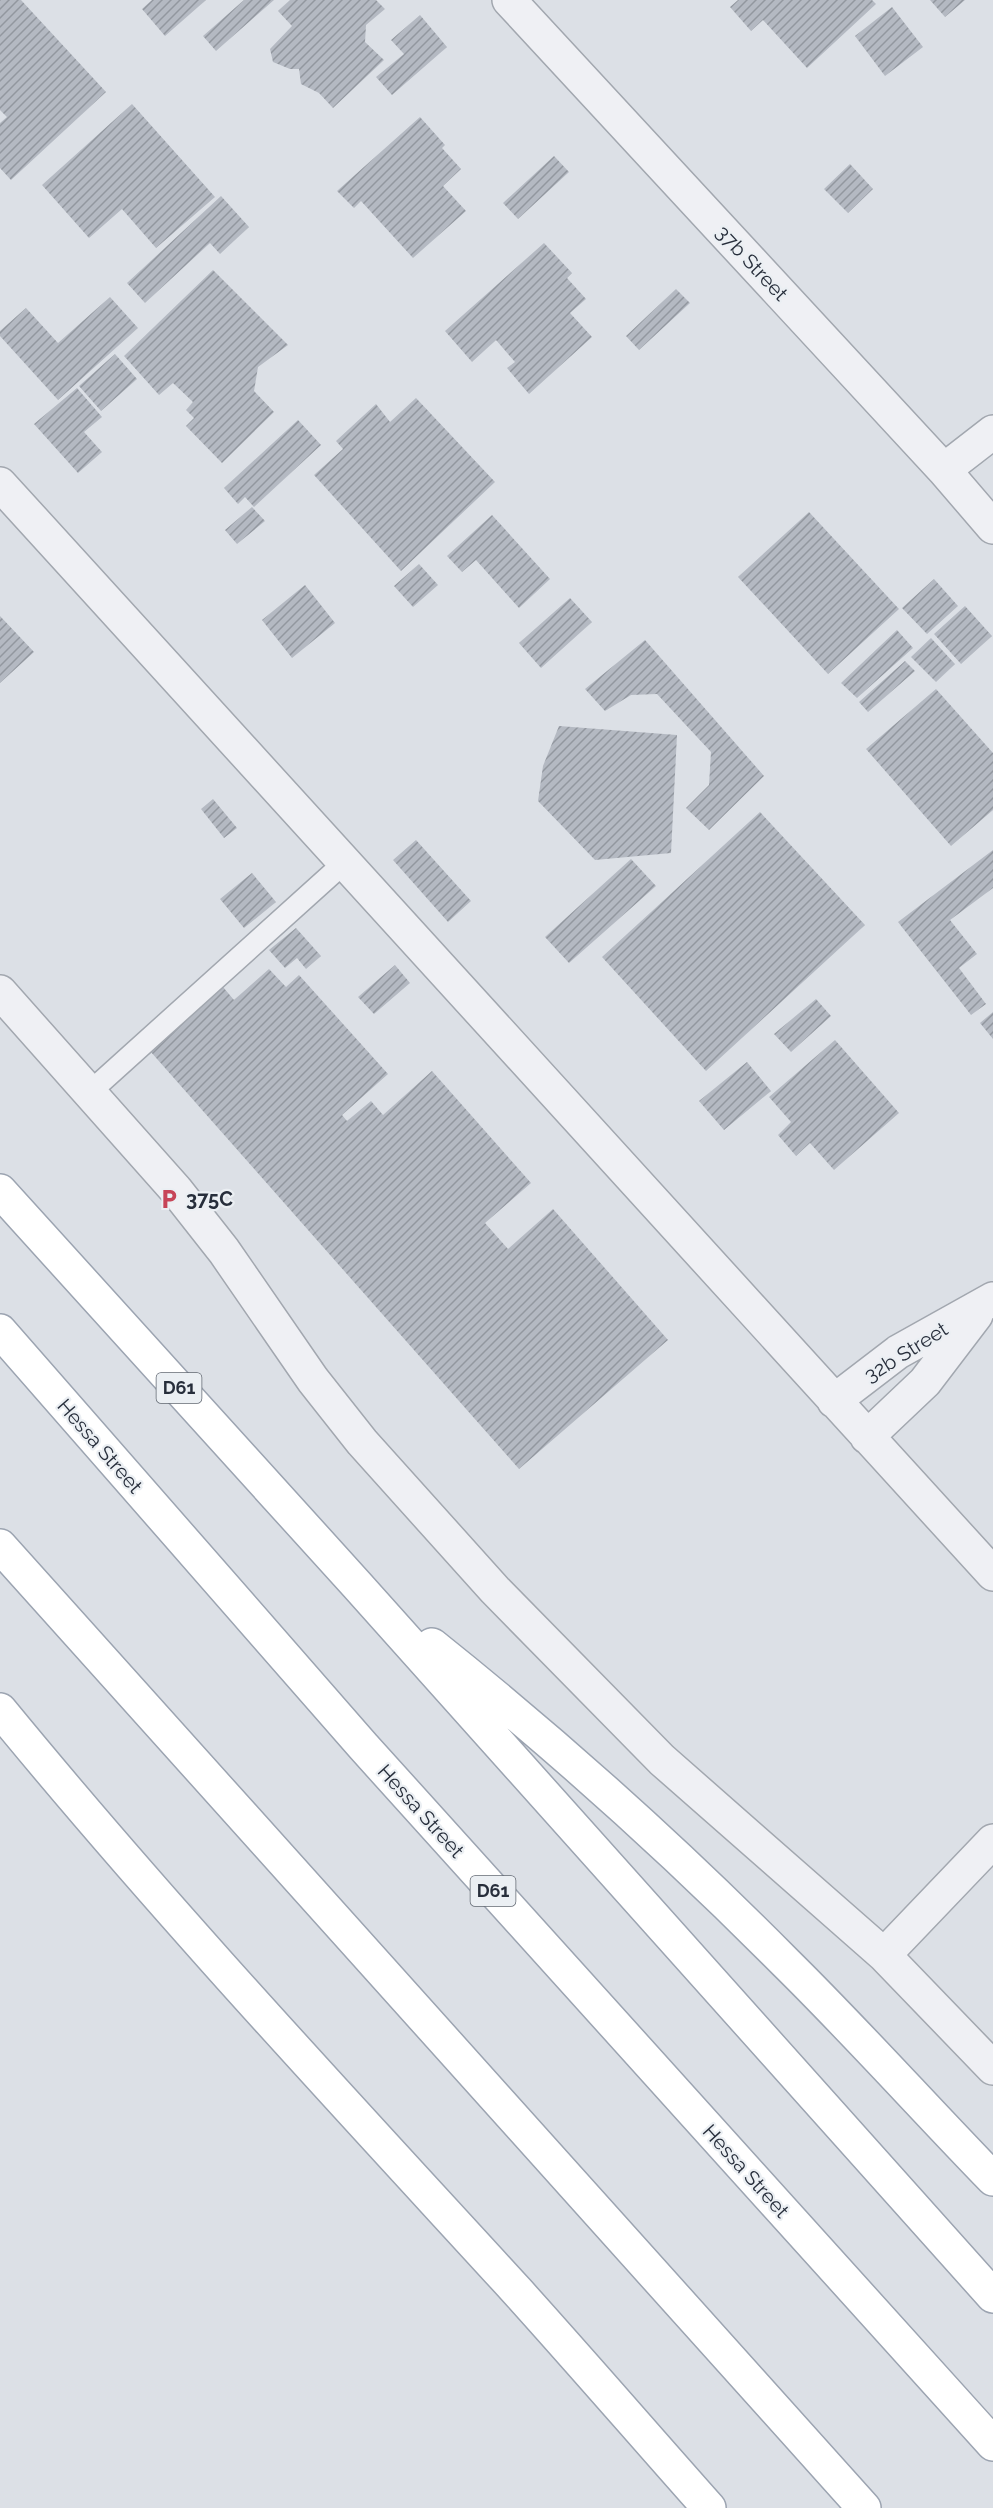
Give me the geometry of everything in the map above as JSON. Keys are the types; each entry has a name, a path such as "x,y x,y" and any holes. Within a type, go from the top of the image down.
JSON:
{"main road":[{"name":"D61","path":"0,1191 357,1585 993,2296"},
{"name":"Hessa Street","path":"0,1331 363,1746 993,2444"},
{"path":"0,1546 864,2508"},
{"path":"357,1585 534,1730 705,1883 859,2037 993,2179"},
{"path":"0,1710 148,1886 310,2069 518,2293 709,2508"}],"street":[{"name":"37b Street","path":"509,0 944,470 993,527"},
{"path":"944,470 993,432"},
{"path":"0,484 993,1574"},
{"path":"0,992 176,1190 218,1242 313,1380 362,1442 488,1581 577,1676 662,1760 884,1955 993,2068"},
{"name":"32b Street","path":"834,1401 898,1352 987,1304"},
{"name":"32b Street","path":"867,1437 925,1382 987,1304"},
{"path":"884,1955 993,1841"}],"lane":[{"path":"90,1092 344,862"}],"building":[{"path":"0,0 21,0 106,92 11,180 0,168 0,123 7,117 0,110"},
{"path":"152,0 206,0 165,36 142,9"},
{"path":"244,0 274,0 216,51 203,36"},
{"path":"290,0 376,0 385,9 366,25 365,42 384,60 333,108 319,93 301,84 299,69 290,69 273,62 270,49 292,26 278,11"},
{"path":"738,0 872,0 876,4 807,68 763,20 751,31 730,7"},
{"path":"930,0 965,0 945,17"},
{"path":"892,7 923,47 885,76 855,36"},
{"path":"420,15 447,47 392,95 376,77 404,54 391,40"},
{"path":"132,104 215,197 156,248 122,209 89,238 42,185"},
{"path":"420,117 445,145 442,148 461,169 443,186 466,211 413,258 361,201 354,208 337,191"},
{"path":"554,156 569,172 518,219 503,203"},
{"path":"850,164 873,189 848,213 824,189"},
{"path":"221,196 249,227 220,254 210,243 145,303 127,283"},
{"path":"544,243 572,273 567,278 586,299 570,313 592,337 529,394 507,368 515,362 496,340 472,362 445,331"},
{"path":"213,270 288,345 258,367 254,391 274,412 222,463 186,426 194,418 186,410 193,402 173,383 159,395 124,356"},
{"path":"676,289 690,303 639,350 626,336"},
{"path":"110,297 138,328 58,400 0,336 0,331 26,308 58,343"},
{"path":"115,354 137,379 101,411 79,386"},
{"path":"77,388 102,417 84,432 102,452 78,473 34,424"},
{"path":"416,398 495,482 401,571 314,475 343,449 336,441 376,404 390,422"},
{"path":"298,420 321,445 254,507 245,497 238,504 224,488"},
{"path":"252,507 265,521 237,544 225,530"},
{"path":"809,512 899,609 828,674 738,577"},
{"path":"492,515 550,579 519,608 476,560 462,572 447,556"},
{"path":"419,564 438,585 413,607 394,586"},
{"path":"934,579 958,606 927,634 902,608"},
{"path":"305,585 335,623 292,658 262,620"},
{"path":"570,598 592,622 541,668 519,643"},
{"path":"965,606 992,636 961,664 934,634"},
{"path":"0,616 34,652 0,683"},
{"path":"897,630 913,648 857,698 841,683"},
{"path":"931,638 955,664 936,682 911,657"},
{"path":"645,640 764,776 709,830 686,808 709,785 711,752 657,694 631,695 605,711 585,689"},
{"path":"905,661 915,671 868,712 859,702"},
{"path":"936,689 993,753 993,810 951,846 866,749"},
{"path":"559,726 677,735 671,853 595,860 538,801 543,766"},
{"path":"213,799 237,828 224,838 201,809"},
{"path":"760,812 865,925 706,1071 602,957"},
{"path":"416,840 471,901 448,922 393,860"},
{"path":"993,850 993,888 950,920 977,954 959,968 986,1004 971,1015 898,922"},
{"path":"631,859 656,886 569,963 545,937"},
{"path":"252,873 276,902 244,928 220,899"},
{"path":"296,928 321,956 306,969 297,958 285,968 269,950"},
{"path":"395,965 410,983 374,1014 358,997"},
{"path":"269,969 286,987 299,975 388,1074 342,1115 347,1121 371,1101 383,1115 432,1071 531,1183 485,1223 508,1249 553,1209 668,1340 519,1469 150,1051 223,987 234,1000"},
{"path":"816,999 831,1016 791,1052 774,1034"},
{"path":"993,1012 993,1039 980,1023"},
{"path":"835,1040 899,1113 834,1170 810,1143 796,1156 778,1135 791,1122 769,1097"},
{"path":"747,1062 771,1091 724,1130 699,1101"}],"place":[{"name":"375C","path":"169,1199"}]}
